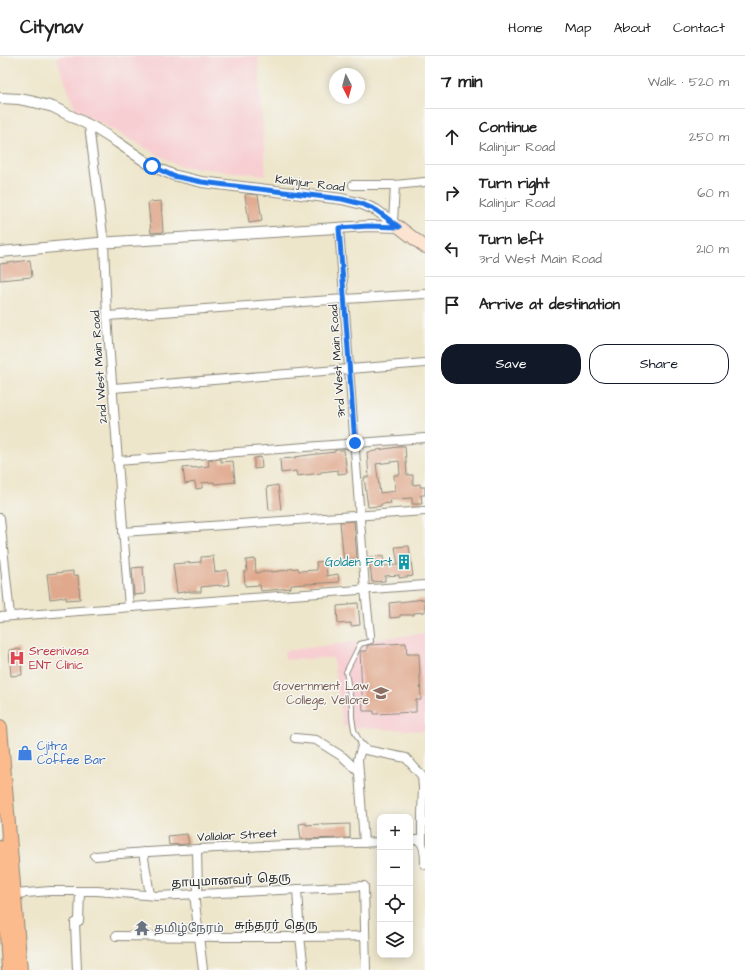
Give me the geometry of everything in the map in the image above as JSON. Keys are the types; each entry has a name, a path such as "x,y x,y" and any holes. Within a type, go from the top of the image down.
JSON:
{"highway":[{"path":"0,726 15,894 20,970"},
{"path":"0,848 10,970"}],"main road":[{"path":"396,225 425,247"}],"street":[{"name":"Kalinjur Road","path":"0,98 19,99 53,107 117,142 152,166 173,176 202,182 342,199 362,204 376,210 396,225"},
{"name":"2nd West Main Road","path":"89,126 104,243 107,316 129,607"},
{"path":"353,185 394,186 425,182"},
{"path":"0,252 104,243 396,225 394,186"},
{"name":"3rd West Main Road","path":"339,228 365,589 370,635"},
{"path":"107,316 425,294"},
{"path":"113,388 425,363"},
{"path":"118,461 425,438"},
{"path":"123,532 425,510"},
{"path":"0,518 10,616"},
{"path":"0,617 425,585"},
{"path":"295,738 316,740 343,757 358,771"},
{"path":"364,843 358,771 358,759 362,746 366,750 406,758 422,776 422,843 424,846 425,865"},
{"path":"413,840 418,840 422,843"},
{"name":"Vallalar Street","path":"95,856 197,849 377,842"},
{"path":"197,849 196,894 203,970"},
{"path":"143,852 150,895"},
{"name":"தாயுமானவர் தெரு","path":"15,894 50,891 97,891 150,895 196,894 364,886 366,970"},
{"path":"298,889 300,937 304,970"},
{"path":"77,970 74,923 79,921 80,891"},
{"name":"சுந்தரர் தெரு","path":"116,936 365,936"}],"lane":[{"path":"362,746 354,730 346,672 360,644 371,641 370,635"}],"shaded area":[{"path":"56,56 258,56 266,175 178,166 75,109"},
{"name":"Government Law College, Vellore","path":"425,633 425,731 343,727 333,658 285,660 284,651"}],"building":[{"path":"245,195 258,195 262,221 249,223"},
{"path":"161,201 163,232 151,233 148,202"},
{"path":"30,260 32,277 0,280 0,264"},
{"path":"405,446 407,475 413,475 413,485 420,484 420,487 425,487 425,495 421,495 422,504 412,504 412,498 390,499 391,503 381,504 381,506 368,507 364,477 369,477 367,452","holes":["399,461 400,475 394,475 395,491 380,493 376,464"]},
{"path":"335,450 344,450 347,473 338,474 338,470 297,476 296,471 281,473 280,459 335,452"},
{"path":"261,457 262,468 254,469 254,458"},
{"path":"221,459 221,462 233,461 235,482 214,484 214,482 202,483 202,488 196,489 195,482 185,484 183,468 209,466 208,460"},
{"path":"278,485 281,509 269,510 267,487"},
{"path":"354,521 357,559 350,559 350,563 344,564 340,522"},
{"path":"409,546 413,576 399,578 399,575 385,576 385,581 372,582 369,557 383,556 384,566 398,565 395,547"},
{"path":"213,556 215,572 227,570 229,585 201,587 201,592 190,591 177,593 173,564 201,562 201,557"},
{"path":"255,559 256,573 298,568 299,571 317,570 316,562 326,561 327,576 338,574 339,582 291,585 291,588 261,591 260,585 245,586 244,572 247,571 246,560"},
{"path":"143,567 145,594 134,595 132,568"},
{"path":"73,571 73,576 78,575 80,599 66,600 66,597 50,599 47,574"},
{"path":"425,599 425,612 414,613 414,615 400,615 400,617 390,618 389,603"},
{"path":"358,603 360,625 351,626 351,623 338,624 337,606"},
{"path":"406,643 407,654 419,654 421,700 416,700 416,712 374,714 374,711 363,711 360,651 367,651 367,646 369,645"},
{"path":"20,649 22,675 11,676 9,650"},
{"path":"306,823 306,825 350,824 350,838 301,839 299,824"},
{"path":"187,834 189,844 169,845 168,836"}],"place":[{"name":"Golden Fort","path":"404,562"},
{"name":"Sreenivasa ENT Clinic","path":"17,658"},
{"name":"Government Law College, Vellore","path":"381,693"},
{"name":"Cjitra Coffee Bar","path":"25,753"},
{"name":"தமிழ்நேரம்","path":"142,928"}],"route":[{"path":"152,166 173,176 202,182 342,199 362,204 376,210 399,227 368,226 339,228 355,443"}]}
